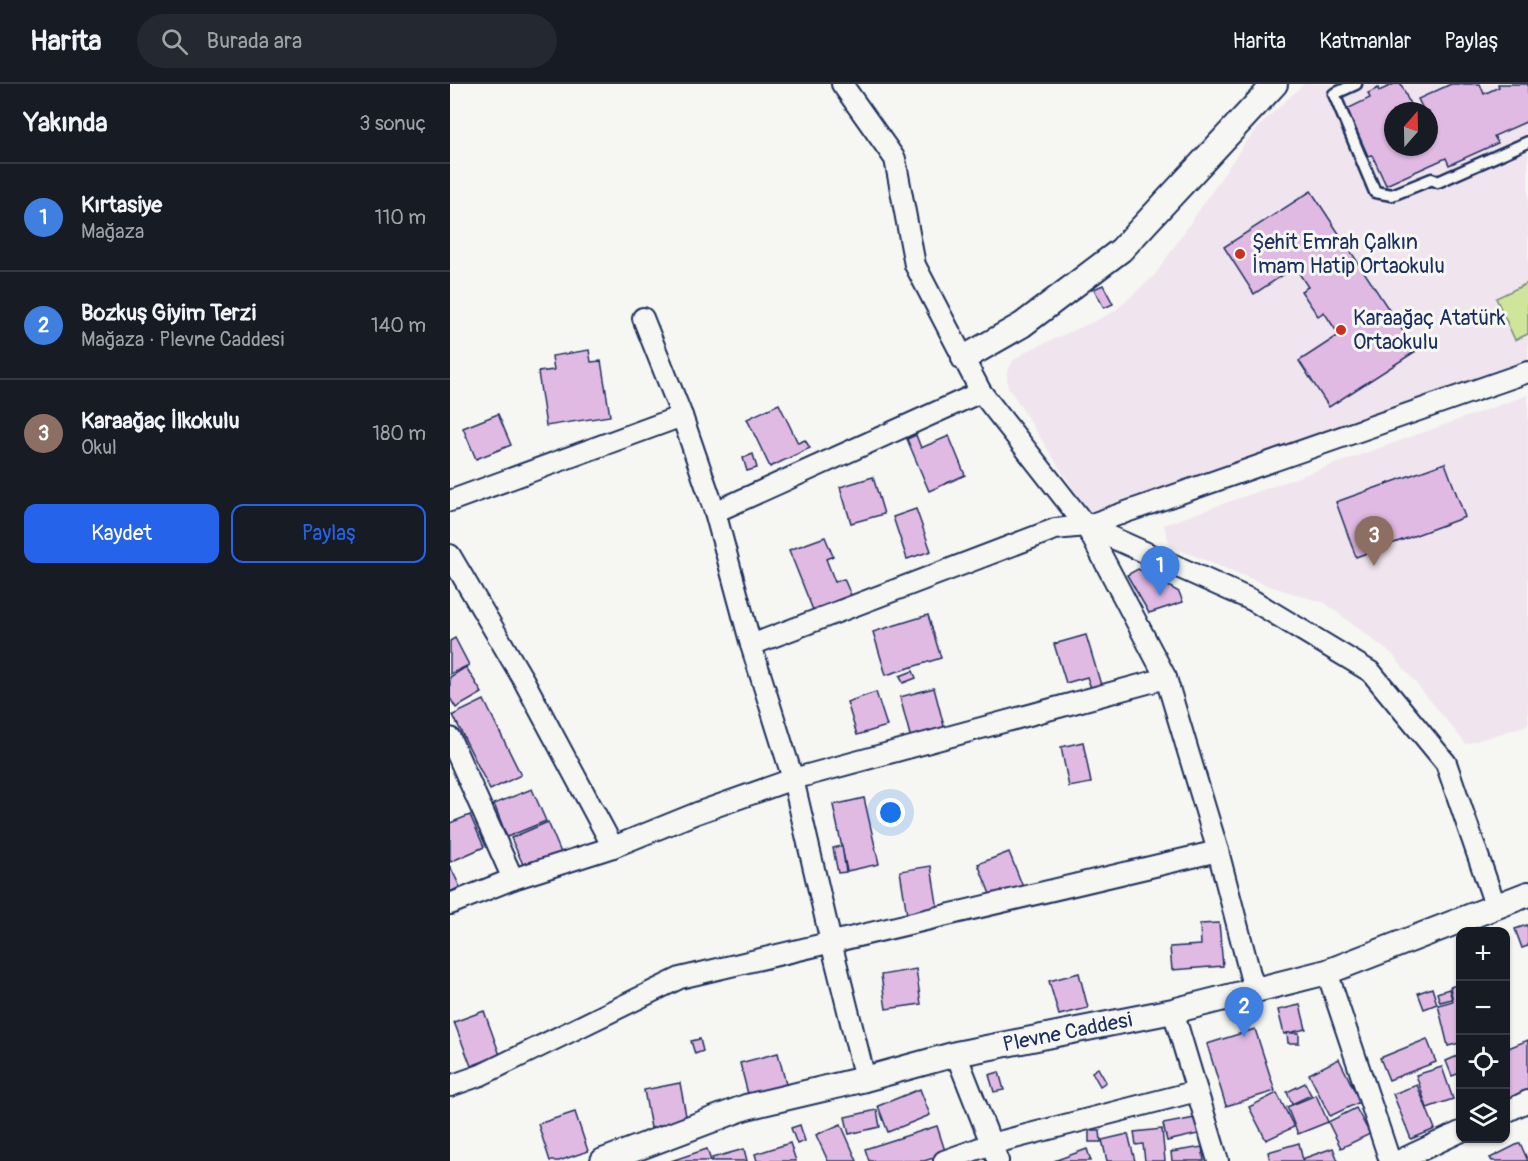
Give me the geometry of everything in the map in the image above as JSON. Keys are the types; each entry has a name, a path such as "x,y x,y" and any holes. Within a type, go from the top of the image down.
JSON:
{"street":[{"path":"842,84 895,159 915,265 981,392 1086,526 1166,678 1218,851 1251,978 1259,990"},
{"path":"964,358 1022,325 1121,250 1275,84"},
{"path":"643,318 682,416 715,512 751,645 793,779 865,1079"},
{"path":"751,645 1055,530 1086,526 1528,372"},
{"path":"715,512 981,392"},
{"path":"450,501 682,416"},
{"path":"1086,526 1252,600 1371,672 1446,763 1496,908"},
{"path":"450,555 523,679 613,847"},
{"path":"450,904 513,879 613,847 697,813 793,779 1166,678"},
{"path":"450,738 513,879"},
{"path":"450,1086 481,1075 680,978 1218,851"},
{"name":"Plevne Caddesi","path":"603,1161 746,1107 865,1079 956,1054 1173,1011 1327,972 1528,894"},
{"path":"1327,972 1390,1161"},
{"path":"1173,1011 1218,1161"},
{"path":"956,1054 994,1153"},
{"path":"944,1161 994,1153 1197,1091"},
{"path":"1510,1110 1528,1101"},
{"path":"1398,1161 1456,1134"}],"lane":[{"path":"1356,84 1334,94 1375,192 1392,195 1432,179 1438,182 1528,142"}],"shaded area":[{"path":"1304,84 1528,84 1528,360 1102,511 1092,511 1084,506 1008,387 1007,373 1013,361 1027,351 1115,311 1155,275 1245,143 1264,121"},
{"path":"1528,395 1528,725 1466,744 1392,654 1325,603 1269,586 1170,546 1164,525"}],"green space":[{"path":"1528,283 1528,334 1515,340 1496,298"}],"building":[{"path":"1394,84 1401,84 1409,102 1384,102 1384,156 1438,156 1438,102 1420,102 1418,99 1451,84 1480,84 1484,94 1499,87 1498,84 1528,84 1528,121 1494,136 1498,143 1449,165 1446,158 1386,185 1372,155 1368,156 1347,109 1370,98 1368,93 1378,88 1379,91"},
{"path":"1311,191 1416,351 1329,407 1299,361 1339,335 1324,312 1318,316 1301,291 1308,287 1295,267 1254,294 1224,247"},
{"path":"1103,285 1113,304 1104,308 1094,289"},
{"path":"589,350 591,362 601,361 610,416 546,426 538,372 554,370 552,356"},
{"path":"779,404 798,443 805,440 810,448 770,467 747,419"},
{"path":"498,414 511,445 476,459 463,428"},
{"path":"916,435 921,448 949,436 965,475 929,491 907,439"},
{"path":"753,454 757,468 747,471 743,458"},
{"path":"1445,463 1465,517 1356,557 1336,502"},
{"path":"873,477 884,514 851,523 840,487"},
{"path":"916,509 931,551 907,559 893,517"},
{"path":"825,537 833,556 826,559 835,582 844,579 851,595 813,610 789,550"},
{"path":"1138,569 1179,592 1183,602 1149,613 1127,575"},
{"path":"928,615 941,658 886,675 873,632"},
{"path":"1086,635 1101,685 1091,688 1087,677 1066,683 1054,644"},
{"path":"455,638 469,665 450,674 450,641"},
{"path":"466,667 482,693 456,708 450,698 450,677"},
{"path":"913,671 916,678 903,683 900,676"},
{"path":"934,688 945,730 911,739 900,697"},
{"path":"876,692 887,726 857,735 847,702"},
{"path":"484,700 521,775 490,790 453,715"},
{"path":"1083,742 1091,783 1069,787 1061,747"},
{"path":"532,789 546,821 507,837 494,804"},
{"path":"864,798 879,864 847,871 833,805"},
{"path":"470,815 484,847 450,862 450,823"},
{"path":"548,822 562,855 526,871 511,838"},
{"path":"842,846 846,872 838,873 833,848"},
{"path":"1009,852 1023,887 992,899 978,864"},
{"path":"450,866 460,887 450,892"},
{"path":"931,866 938,910 907,915 900,871"},
{"path":"1219,923 1223,966 1172,970 1170,947 1201,945 1200,924"},
{"path":"1527,925 1528,946 1522,948 1515,929"},
{"path":"916,969 921,1004 886,1009 881,975"},
{"path":"1079,973 1088,1008 1059,1015 1049,981"},
{"path":"1456,985 1456,1044 1448,1046 1438,1005 1453,1001 1450,987"},
{"path":"1432,988 1437,1004 1424,1009 1418,993"},
{"path":"1449,989 1452,999 1440,1002 1437,993"},
{"path":"1300,1005 1306,1029 1284,1034 1278,1010"},
{"path":"484,1011 500,1055 471,1066 454,1022"},
{"path":"1255,1029 1275,1091 1226,1106 1207,1044"},
{"path":"1287,1033 1299,1033 1299,1043 1288,1043"},
{"path":"700,1039 703,1051 695,1054 691,1041"},
{"path":"1427,1039 1436,1062 1389,1080 1380,1058"},
{"path":"1528,1040 1528,1090 1510,1097 1510,1089 1510,1047"},
{"path":"778,1053 787,1088 749,1098 740,1063"},
{"path":"1456,1057 1456,1074 1452,1076 1446,1061"},
{"path":"1339,1059 1360,1102 1330,1116 1309,1074"},
{"path":"1442,1067 1453,1099 1427,1108 1416,1075"},
{"path":"1098,1068 1106,1082 1100,1086 1092,1072"},
{"path":"999,1072 1004,1090 994,1092 989,1075"},
{"path":"680,1083 687,1121 651,1128 644,1090"},
{"path":"1305,1083 1311,1095 1292,1104 1287,1092"},
{"path":"1417,1085 1435,1129 1411,1139 1393,1094"},
{"path":"920,1089 930,1115 888,1132 878,1106"},
{"path":"1277,1093 1294,1127 1266,1140 1249,1107"},
{"path":"1316,1095 1328,1122 1298,1134 1287,1107"},
{"path":"1356,1108 1370,1134 1341,1148 1328,1122"},
{"path":"877,1110 880,1127 849,1134 845,1117"},
{"path":"575,1112 588,1151 559,1161 550,1161 538,1124"},
{"path":"1195,1118 1198,1134 1167,1141 1163,1124"},
{"path":"841,1124 857,1161 828,1161 816,1135"},
{"path":"800,1125 805,1141 797,1144 791,1128"},
{"path":"937,1126 946,1154 924,1161 869,1161 865,1149"},
{"path":"1162,1129 1165,1161 1145,1161 1143,1144 1136,1145 1134,1132"},
{"path":"1089,1130 1100,1130 1101,1142 1089,1142"},
{"path":"1128,1134 1135,1161 1107,1161 1102,1140"},
{"path":"790,1143 796,1161 757,1161 755,1154"},
{"path":"1299,1143 1303,1161 1270,1161 1268,1152"},
{"path":"1520,1143 1528,1161 1492,1161 1490,1158"},
{"path":"1202,1147 1204,1161 1172,1161 1171,1152"},
{"path":"1333,1148 1338,1161 1303,1161 1302,1159"},
{"path":"707,1149 711,1161 671,1161"},
{"path":"744,1149 747,1161 713,1161 712,1158"},
{"path":"1087,1149 1091,1161 1054,1161"}],"place":[{"name":"Şehit Emrah Çalkın İmam Hatip Ortaokulu","path":"1240,254"},
{"name":"Karaağaç Atatürk Ortaokulu","path":"1341,330"},
{"name":"Karaağaç İlkokulu","path":"1374,566"},
{"name":"Kırtasiye","path":"1160,596"},
{"name":"Bozkuş Giyim Terzi","path":"1244,1037"}]}
